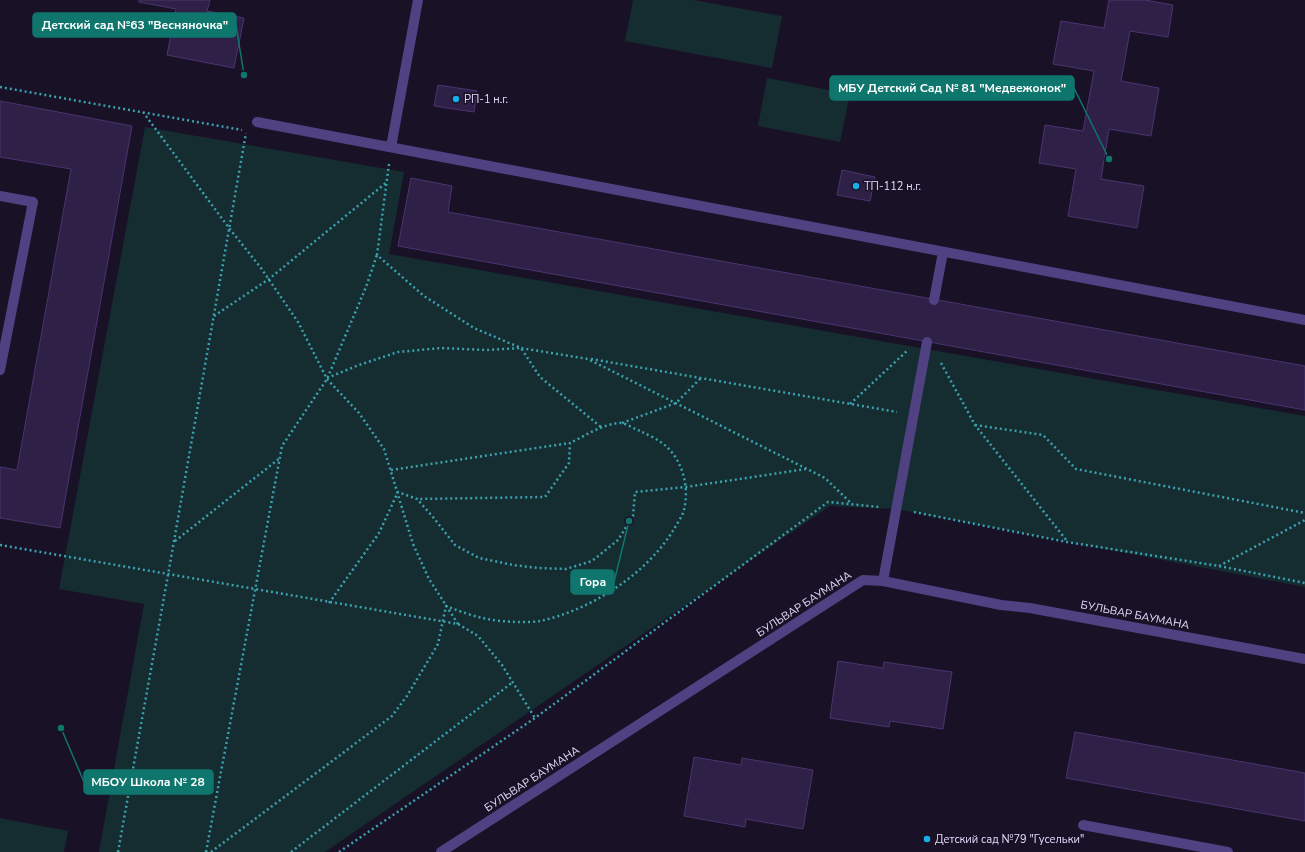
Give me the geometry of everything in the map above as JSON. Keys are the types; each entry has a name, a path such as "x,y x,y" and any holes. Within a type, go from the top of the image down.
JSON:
{"street":[{"path":"391,147 418,0"},
{"path":"257,122 1305,320"},
{"path":"0,196 33,202 0,370"},
{"path":"934,300 943,252"},
{"path":"883,581 927,342"},
{"name":"БУЛЬВАР БАУМАНА","path":"441,852 863,580 883,581 1001,605 1030,608 1305,659"},
{"path":"1083,825 1228,852"}],"path":[{"path":"0,87 246,131 118,852"},
{"path":"143,112 229,228 269,279 298,322 327,379 359,413 384,449 413,544 429,579 458,624"},
{"path":"206,852 282,446 327,379 366,288 377,255 391,147"},
{"path":"214,316 269,279 387,182"},
{"path":"377,255 424,296 474,328 521,348 540,377 602,428"},
{"path":"849,404 911,346"},
{"path":"327,379 359,365 398,352 441,348 487,350 521,348 914,415"},
{"path":"588,359 825,478 852,504"},
{"path":"939,361 975,425 1067,542"},
{"path":"391,470 570,443 602,428 622,423 676,403 701,378"},
{"path":"446,606 469,616 489,620 539,622 579,609 615,588 638,571 666,542 683,513 686,487 680,466 668,448 650,436 622,423"},
{"path":"975,425 1043,435 1076,469 1305,513"},
{"path":"398,492 417,499 545,497 569,463 570,443"},
{"path":"174,541 280,458"},
{"path":"417,499 455,545 479,558 514,565 566,569 592,561 618,540 633,516 635,492 686,487 806,469"},
{"path":"329,603 379,533 398,492"},
{"path":"1219,566 1305,520"},
{"path":"0,545 329,603 458,624 478,636 502,665 535,718"},
{"path":"211,852 392,716 407,696 438,644 444,622 446,606"},
{"path":"291,852 513,682"}],"green space":[{"path":"633,0 693,0 782,16 772,68 625,41"},
{"path":"767,78 850,94 840,142 758,126"},
{"path":"145,127 404,172 389,254 1305,416 1305,587 896,509 830,506 325,852 99,852 144,604 59,589"},
{"path":"0,818 68,831 64,852 0,852"}],"building":[{"path":"139,0 210,0 207,11 244,18 234,68 167,55 176,9 139,2"},
{"path":"1109,0 1145,0 1173,5 1168,37 1130,31 1121,81 1159,88 1151,136 1109,129 1101,179 1144,186 1137,228 1068,216 1076,169 1039,163 1045,125 1083,131 1094,71 1053,64 1061,21 1104,28"},
{"name":"РП-1 н.г.","path":"438,85 477,91 474,112 434,106"},
{"path":"0,101 132,126 60,528 0,518 0,467 17,470 71,169 0,157"},
{"name":"ТП-112 н.г.","path":"842,170 875,177 870,201 837,195"},
{"path":"411,178 452,186 448,212 1305,366 1305,410 398,246"},
{"path":"838,661 883,668 884,662 952,672 943,729 890,721 889,727 830,718"},
{"path":"1075,732 1305,773 1305,821 1066,778"},
{"path":"694,757 741,765 742,758 813,770 803,829 746,819 745,827 684,816"}],"place":[{"name":"Детский сад №63 \"Весняночка\"","path":"244,75"},
{"name":"РП-1 н.г.","path":"456,99"},
{"name":"МБУ Детский Сад № 81 \"Медвежонок\"","path":"1109,159"},
{"name":"ТП-112 н.г.","path":"856,186"},
{"name":"Гора","path":"629,521"},
{"name":"МБОУ Школа № 28","path":"61,728"},
{"name":"Детский сад №79 \"Гусельки\"","path":"927,839"}]}
